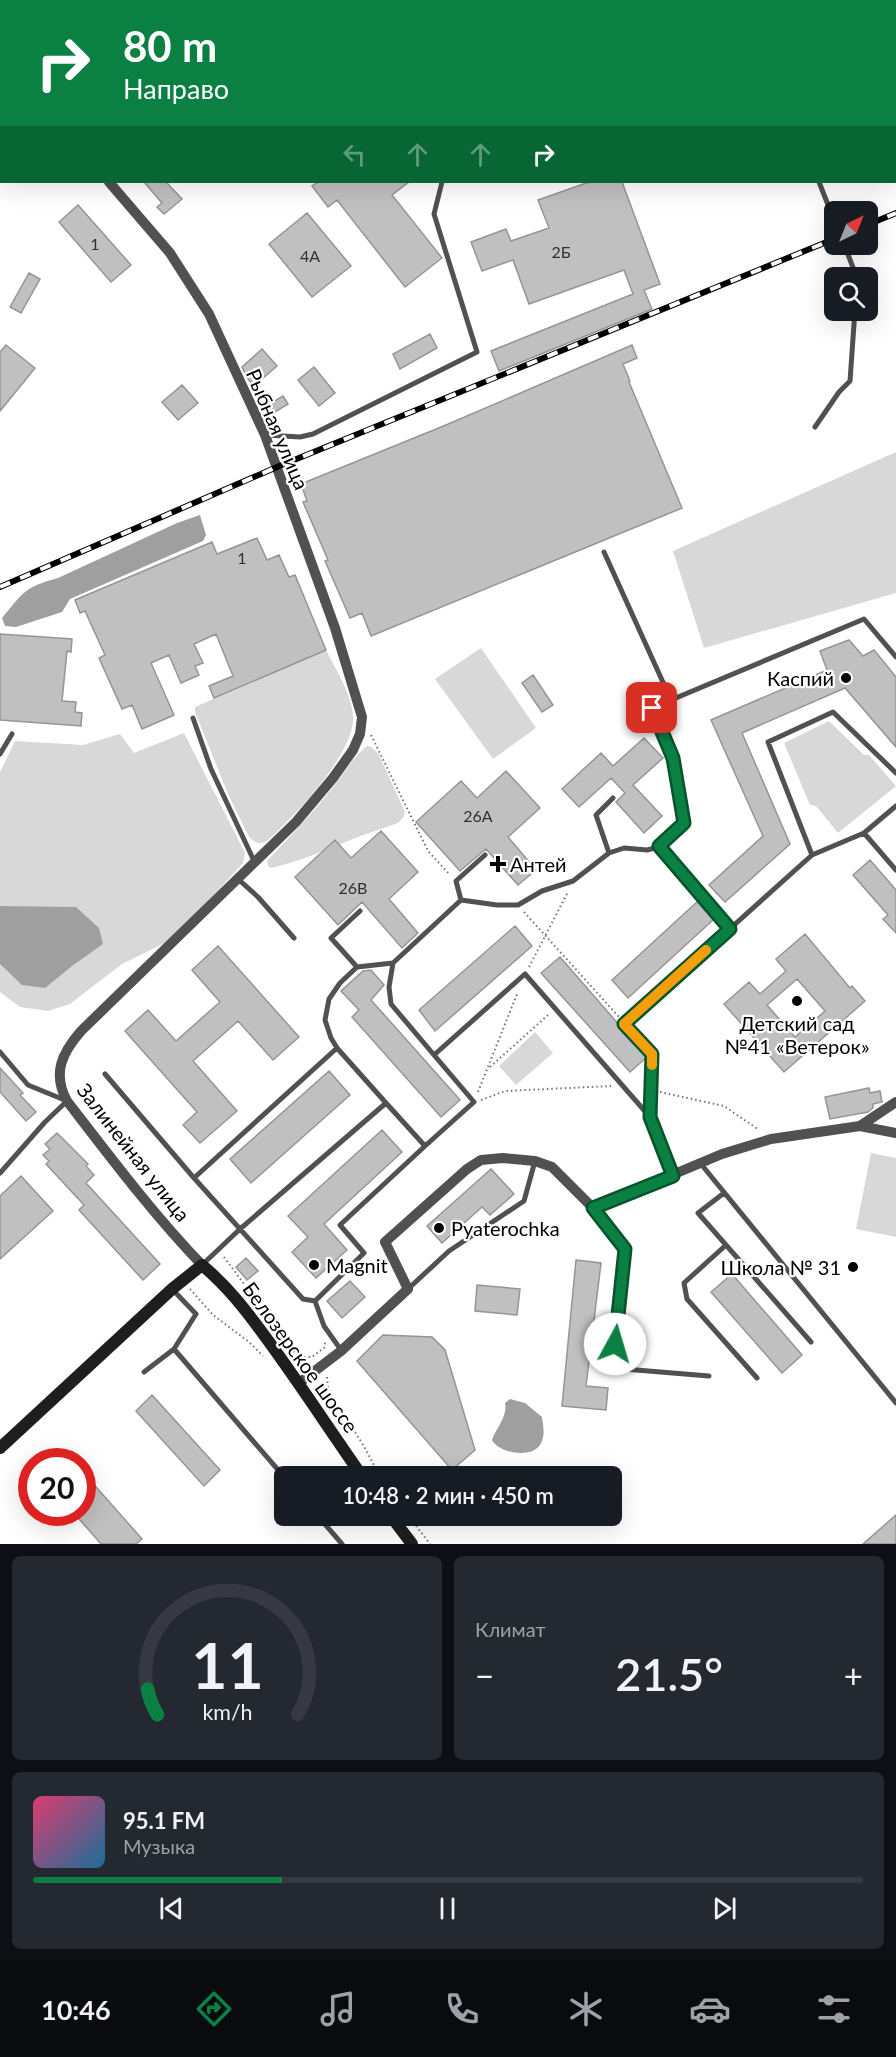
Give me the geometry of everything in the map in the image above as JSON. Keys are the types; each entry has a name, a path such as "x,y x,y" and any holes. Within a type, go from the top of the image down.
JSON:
{"main road":[{"path":"0,1448 172,1289 202,1265"},
{"name":"Белозерское шоссе","path":"202,1265 231,1292 299,1383 355,1466"},
{"path":"398,1526 412,1544"}],"street":[{"name":"Рыбная улица","path":"110,183 170,253 202,302 265,435 334,628 362,717"},
{"name":"Залинейная улица","path":"202,1265 165,1226 68,1101 62,1090 60,1071 67,1050 81,1031 296,822 358,742 362,717"},
{"path":"860,1126 896,1102"},
{"path":"299,1383 341,1351 408,1289 385,1242 466,1169 481,1160 503,1158 535,1161 552,1167 593,1208 744,1146 771,1139 860,1126 896,1133"}],"lane":[{"path":"265,435 300,437 313,434 477,351 434,214 442,183"},
{"path":"819,183 826,201"},
{"path":"815,427 839,392 850,381 854,321"},
{"path":"604,552 671,700"},
{"path":"461,900 518,906 542,891 573,881 609,853 624,848 647,850 659,846 684,823 673,758 652,708 864,619 896,657"},
{"path":"812,855 768,742 833,712 896,773"},
{"path":"193,718 211,769 255,863"},
{"path":"0,754 12,734"},
{"path":"609,853 596,815 613,798"},
{"path":"650,1117 652,1054 624,1024 812,855 864,833 896,806"},
{"path":"864,833 896,870"},
{"path":"659,846 730,929"},
{"path":"461,900 456,881 485,855"},
{"path":"238,879 258,897 294,939"},
{"path":"425,1146 337,1048 325,1020 329,999 340,983 357,967 393,963 461,900"},
{"path":"357,967 331,938 360,911"},
{"path":"315,1301 364,1253 340,1225 474,1102 391,1004 389,987 393,963"},
{"path":"434,1055 525,974 650,1117 673,1176"},
{"path":"194,1178 337,1048"},
{"path":"0,1052 28,1085 68,1101 45,1122 0,1173"},
{"path":"105,1074 194,1178 303,1299 315,1301"},
{"path":"202,1265 240,1228 387,1103"},
{"path":"408,1289 449,1251 524,1202 535,1161"},
{"path":"701,1164 896,1403"},
{"path":"724,1193 698,1213 810,1342"},
{"path":"593,1208 625,1249 612,1368 709,1376"},
{"path":"726,1245 684,1283 687,1299 757,1378"},
{"path":"144,1372 174,1349 196,1314 172,1289"},
{"path":"315,1301 324,1326 341,1351"},
{"path":"174,1349 275,1466"},
{"path":"326,1526 342,1544"}],"path":[{"path":"362,717 428,851 456,881"},
{"path":"474,1102 525,974 573,881"},
{"path":"518,906 624,1024"},
{"path":"488,1069 555,1009"},
{"path":"474,1102 506,1091 623,1086"},
{"path":"651,1090 724,1106 771,1139"},
{"path":"218,1250 298,1357 312,1357 325,1347 325,1340"},
{"path":"182,1280 213,1315 249,1342 267,1360"},
{"path":"326,1375 331,1395 375,1466"},
{"path":"416,1526 430,1544"}],"shaded area":[{"path":"896,452 896,593 704,648 673,551"},
{"path":"200,515 206,535 203,541 70,599 62,612 16,627 5,626 2,618 31,588"},
{"path":"481,648 536,728 493,759 435,679"},
{"path":"326,650 349,697 353,714 352,729 335,764 307,800 267,841 257,843 249,837 228,794 195,707"},
{"path":"829,721 864,755 869,755 896,786 838,833 816,806 810,805 784,743"},
{"path":"184,733 245,853 243,863 203,907 165,943 122,964 70,1004 48,1011 20,1007 0,992 0,772 15,741 83,745 120,734 134,753"},
{"path":"367,746 378,753 405,812 403,818 398,823 301,859 271,868 268,866 267,861 329,792 354,758"},
{"path":"0,906 76,907 99,928 103,944 45,988 22,985 0,964"},
{"path":"535,1032 553,1053 516,1085 499,1066"},
{"path":"871,1153 896,1158 896,1237 856,1229"},
{"path":"510,1399 525,1403 542,1417 543,1438 533,1451 517,1453 509,1451 502,1449 492,1440 503,1417 505,1403"}],"building":[{"path":"145,183 167,183 182,199 164,214 157,207 162,203"},
{"path":"316,183 408,183 392,195 442,258 405,287 337,200 328,207 312,186"},
{"path":"586,183 622,183 660,284 644,290 652,309 499,371 491,351 633,294 624,270 529,304 513,260 482,271 471,242 506,229 511,241 549,228 538,200"},
{"path":"78,205 131,265 111,282 59,222"},
{"path":"307,213 351,266 312,297 269,244"},
{"path":"29,273 40,279 21,313 10,307"},
{"path":"430,334 437,348 400,369 393,354"},
{"path":"6,345 35,368 0,411 0,352"},
{"path":"632,345 637,358 623,364 682,508 371,636 362,613 350,618 303,502 307,501 301,484"},
{"path":"262,349 277,366 254,386 242,367"},
{"path":"314,367 335,393 319,406 298,380"},
{"path":"182,385 198,403 178,420 162,402"},
{"path":"283,396 288,404 272,414 268,405"},
{"path":"257,538 267,560 279,555 289,577 295,575 326,650 214,698 209,686 233,676 216,634 194,644 203,663 195,666 199,675 181,683 169,655 151,663 174,715 142,729 132,705 122,709 99,658 105,655 85,611 80,613 75,600 212,542 217,554"},
{"path":"0,634 72,639 71,652 67,651 62,701 76,702 75,712 82,713 81,726 0,720"},
{"path":"849,640 863,656 874,650 896,677 896,747 845,688 742,733 790,844 725,902 709,885 763,836 711,720 827,670 820,651"},
{"path":"533,675 553,705 542,712 522,683"},
{"path":"644,738 663,758 633,785 662,816 644,833 616,802 625,793 611,778 579,807 562,789 601,753 613,766"},
{"path":"506,771 540,808 508,837 536,870 518,885 486,849 460,871 416,822 461,781 477,798"},
{"path":"381,831 418,872 389,899 418,933 402,948 362,902 338,925 295,877 335,840 351,858"},
{"path":"870,860 896,890 896,933 883,919 888,915 853,875"},
{"path":"698,901 714,919 628,998 612,980"},
{"path":"515,926 532,946 435,1031 419,1010"},
{"path":"805,934 850,988 852,986 865,1001 784,1072 724,1004 749,982 760,994 786,971 776,959","holes":["797,979 825,1011 795,1037 767,1005"]},
{"path":"218,946 299,1037 273,1060 238,1021 193,1061 237,1111 200,1143 183,1125 197,1112 125,1031 148,1010 176,1041 220,1002 192,970"},
{"path":"560,957 647,1057 630,1072 541,973"},
{"path":"371,970 384,985 371,1000 460,1100 441,1117 352,1017 359,1010 341,991 363,971"},
{"path":"0,1068 23,1093 20,1095 36,1112 26,1121 0,1092"},
{"path":"329,1071 350,1095 251,1183 230,1159"},
{"path":"869,1088 870,1093 880,1091 882,1102 873,1104 873,1108 868,1112 830,1119 825,1097"},
{"path":"382,1130 402,1152 324,1224 347,1250 316,1278 292,1252 308,1237 288,1216"},
{"path":"57,1133 88,1164 86,1166 94,1175 86,1183 160,1264 143,1280 79,1210 84,1205 46,1164 49,1161 43,1155 50,1149 45,1144"},
{"path":"491,1169 514,1194 490,1215 482,1207 442,1243 427,1226"},
{"path":"21,1176 53,1211 0,1259 0,1196"},
{"path":"246,1258 258,1271 247,1280 236,1267"},
{"path":"576,1260 601,1263 586,1386 608,1388 606,1410 562,1406"},
{"path":"732,1274 802,1355 782,1373 711,1292"},
{"path":"350,1281 365,1297 342,1318 327,1301"},
{"path":"477,1285 520,1289 517,1315 475,1311"},
{"path":"383,1335 432,1337 445,1350 475,1450 457,1466 449,1466 357,1361"},
{"path":"152,1395 220,1470 204,1486 136,1411"},
{"path":"96,1487 142,1539 136,1544 101,1544 85,1526 96,1526"},
{"path":"896,1515 896,1544 863,1544"}],"railway":[{"path":"878,220 896,213"},
{"path":"0,587 277,467 824,243"}],"slow traffic":[{"path":"652,1065 652,1054 624,1024 706,950"}],"place":[{"name":"Каспий","path":"846,678"},
{"name":"Антей","path":"498,864"},
{"name":"Детский сад №41 «Ветерок»","path":"797,1001"},
{"name":"Pyaterochka","path":"439,1228"},
{"name":"Magnit","path":"314,1265"},
{"name":"Школа № 31","path":"853,1267"}],"route":[{"path":"615,1344 625,1249 593,1208 673,1176 650,1117 652,1054 624,1024 730,929 659,846 684,823 673,758 652,708"}]}
